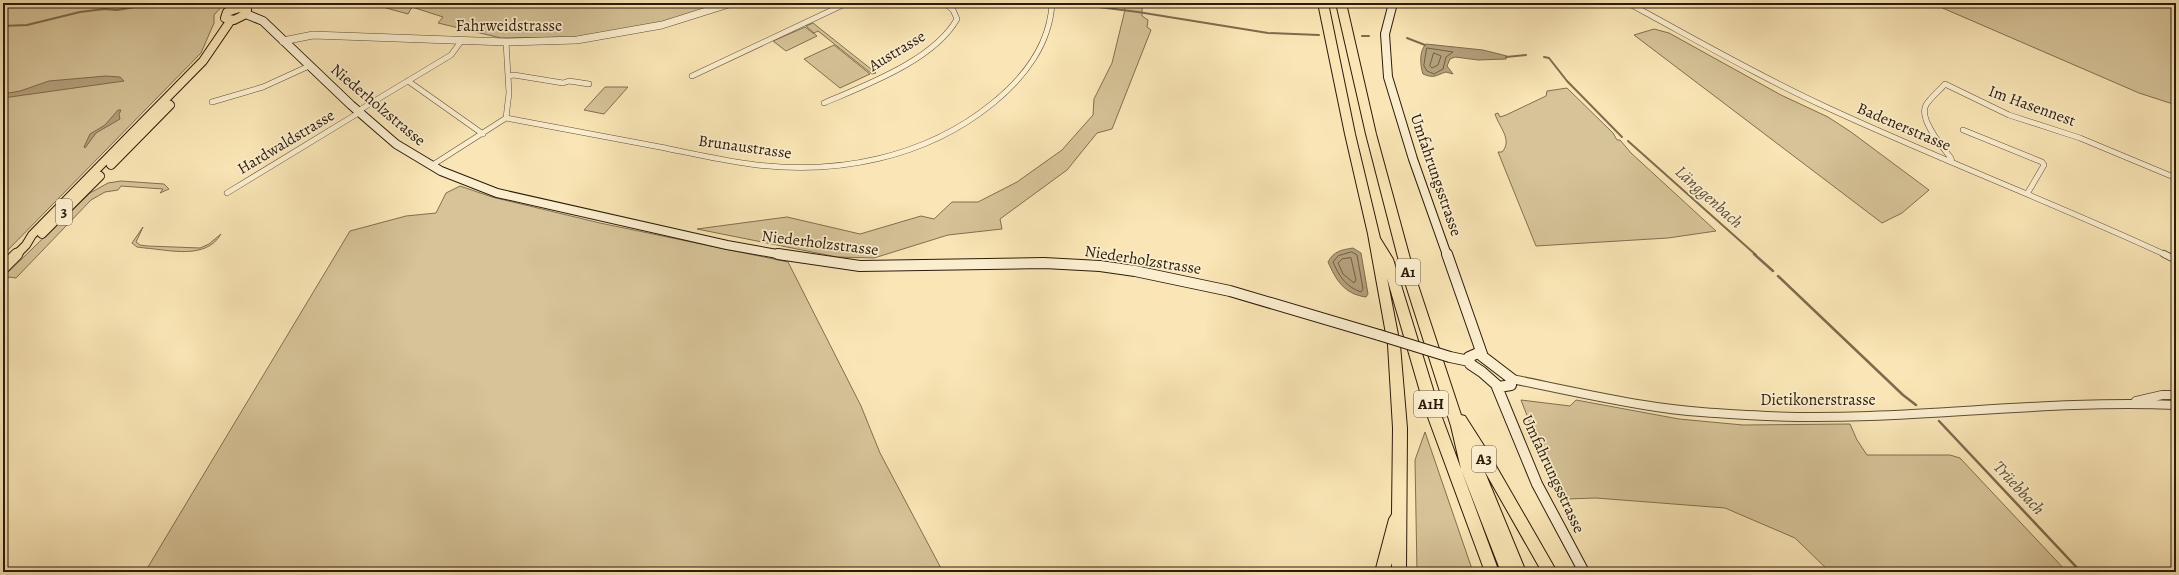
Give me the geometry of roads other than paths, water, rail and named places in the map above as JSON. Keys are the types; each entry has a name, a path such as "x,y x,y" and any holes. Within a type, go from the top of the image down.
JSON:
{"highway":[{"name":"A1","path":"1323,3 1350,134 1374,234 1377,259 1391,323 1396,368 1400,435 1399,572"},
{"name":"A1","path":"1341,3 1391,214 1418,304 1458,426"},
{"name":"A1H","path":"1374,234 1387,259 1429,400 1492,572"},
{"name":"A3","path":"1451,407 1483,456 1504,496 1550,572"},
{"name":"A1H","path":"1458,426 1468,469 1508,572"},
{"path":"1458,426 1478,468 1519,572"},
{"path":"1382,572 1399,510"}],"main road":[{"name":"Umfahrungsstrasse","path":"1393,3 1385,34 1385,55 1388,77 1411,153 1482,354"},
{"path":"240,5 247,10 246,14 231,20 224,18 224,14 240,5"},
{"name":"Niederholzstrasse","path":"246,14 259,18 396,144 431,166 476,186 520,199 792,258 860,266 1029,263 1121,269 1217,288 1450,357 1469,361"},
{"name":"3","path":"26,245 40,237 152,124 194,76 196,70 231,20"},
{"name":"3","path":"3,268 26,245 32,235 140,126 187,76 196,70"},
{"path":"1482,354 1512,379 1511,385 1507,387 1497,387 1483,372 1469,361 1471,355 1482,354"},
{"name":"Umfahrungsstrasse","path":"1497,387 1537,484 1584,572"}],"street":[{"name":"Fahrweidstrasse","path":"283,41 314,35 506,42 577,40 620,34 664,24 732,3"},
{"path":"692,76 847,3"},
{"name":"Austrasse","path":"824,103 885,76 938,41 954,26 957,19 953,10 945,3"},
{"name":"Badenerstrasse","path":"1628,3 1795,92 1952,162 2110,229 2176,260"},
{"name":"Brunaustrasse","path":"506,118 750,164 776,167 828,167 887,157 915,149 957,129 1000,98 1025,71 1041,46 1048,26 1052,4"},
{"name":"Hardwaldstrasse","path":"227,193 451,54 462,40"},
{"path":"431,166 506,118 508,107 508,76 505,49 506,42"},
{"path":"212,102 263,87 310,66"},
{"path":"508,76 514,75 563,83 569,81 589,84"},
{"path":"408,81 483,134"},
{"name":"Im Hasennest","path":"1952,162 1951,158 1935,139 1924,114 1925,106 1945,84 2009,115 2080,138 2176,178"},
{"path":"1963,130 2042,162 2044,165 2027,194"},
{"name":"Dietikonerstrasse","path":"1512,379 1644,405 1768,416 1895,415 2127,403 2176,405"},
{"name":"Dietikonerstrasse","path":"2127,403 2162,395 2176,395"}],"water":[{"path":"1426,44 1483,50 1507,56 1506,59 1478,60 1455,57 1450,59 1447,66 1453,74 1446,72 1435,76 1430,76 1423,74 1421,66 1421,54"},
{"path":"106,76 120,77 124,81 3,98 3,94 20,91 49,81"},
{"path":"118,110 121,110 119,114 120,119 96,133 85,148 84,147 90,134 105,125"},
{"path":"1353,248 1361,253 1368,294 1366,297 1352,293 1346,289 1334,275 1328,262 1333,255 1338,252"}],"waterway":[{"path":"3,26 27,25 80,12 104,9 117,10 158,3"},
{"name":"Länggenbach","path":"1067,3 1138,12 1268,33 1319,35"},
{"path":"1362,36 1369,36"},
{"path":"1407,38 1425,45"},
{"path":"1506,57 1526,55"},
{"path":"1544,57 1549,58 1567,81 1622,137"},
{"name":"Länggenbach","path":"1628,141 1756,255"},
{"name":"Länggenbach","path":"1754,254 1773,271"},
{"path":"1778,276 1903,395 1916,405"},
{"name":"Trüebbach","path":"1939,421 2081,572"}]}
